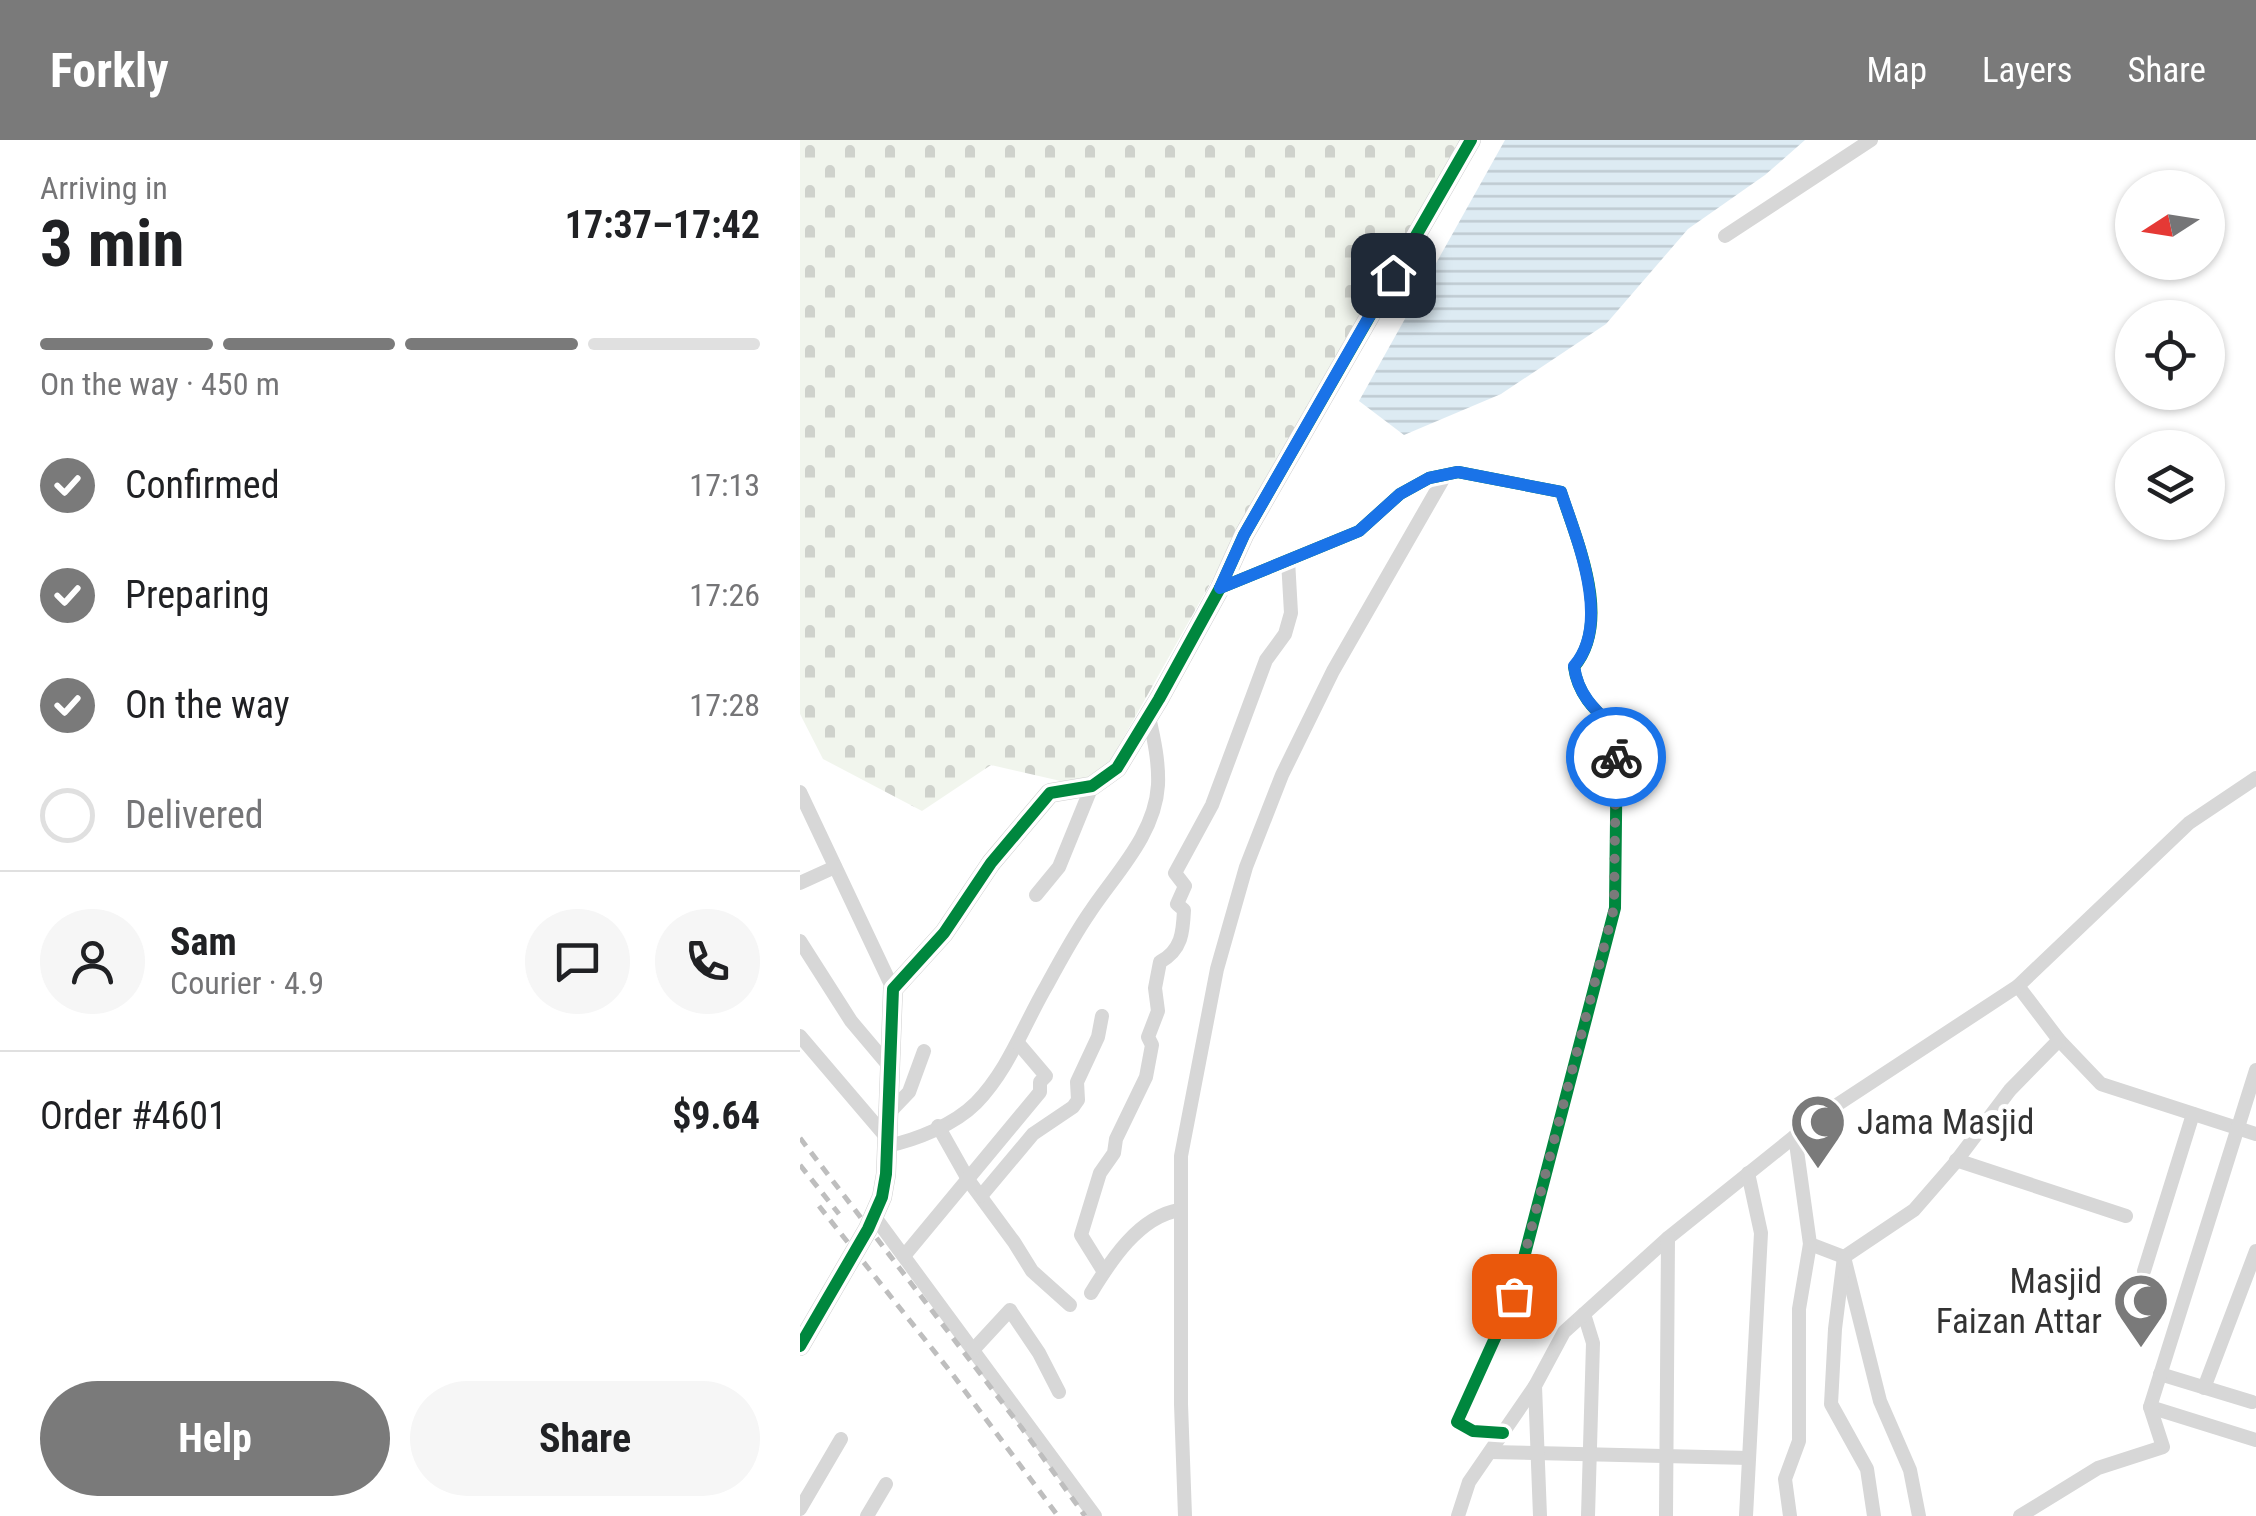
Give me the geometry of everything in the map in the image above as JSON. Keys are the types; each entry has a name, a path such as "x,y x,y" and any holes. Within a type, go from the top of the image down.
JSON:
{"street":[{"path":"893,989 944,933 991,864 1050,793 1092,786 1117,768 1220,588 1244,535 1471,140"},
{"path":"1725,236 1872,140"},
{"path":"1220,588 1359,531 1400,494 1429,478 1458,472 1561,492 1583,559 1591,603 1589,639 1574,666 1577,686 1591,707 1617,731 1614,908 1514,1296 1456,1422 1473,1431 1503,1433"},
{"path":"1185,1516 1179,1210 1186,1118 1216,969 1246,867 1282,776 1333,671 1446,474"},
{"path":"1104,1272 1082,1235 1100,1174 1114,1153 1116,1140 1146,1077 1152,1045 1148,1037 1158,1012 1155,988 1160,962 1172,956 1183,932 1184,910 1177,904 1185,886 1175,873 1212,805 1266,660 1285,634 1291,613 1288,560"},
{"path":"887,1142 915,1140 972,1107 1008,1062 1087,916 1122,872 1144,831 1158,786 1156,744 1149,717"},
{"path":"1458,1516 1469,1482 1536,1386 1564,1332 1668,1238 1820,1116 2018,986 2189,823 2256,778"},
{"path":"1036,895 1058,868 1092,786"},
{"path":"800,792 893,989 882,1198 801,1342"},
{"path":"800,883 834,867"},
{"path":"800,941 852,1021 889,1066"},
{"path":"2018,986 2059,1040 2100,1084 2256,1134"},
{"path":"980,1196 1032,1134 1078,1100 1077,1082 1098,1038 1102,1016"},
{"path":"800,1036 887,1142"},
{"path":"1874,1516 1867,1469 1831,1404 1844,1257 1914,1210 2010,1090 2059,1040"},
{"path":"904,1256 1040,1092 1040,1082 1046,1076 1018,1043"},
{"path":"888,1114 909,1092 924,1052"},
{"path":"2020,1516 2098,1468 2163,1446 2150,1407 2256,1070"},
{"path":"2144,1271 2193,1114"},
{"path":"938,1126 967,1177 1032,1271 1070,1305"},
{"path":"1790,1516 1785,1479 1800,1441 1798,1309 1810,1244 1794,1136"},
{"path":"1956,1160 2126,1216"},
{"path":"1746,1516 1761,1233 1748,1174"},
{"path":"1091,1293 1125,1243 1164,1213 1179,1210"},
{"path":"874,1216 1095,1516"},
{"path":"1666,1516 1668,1238"},
{"path":"1810,1244 1844,1257"},
{"path":"2204,1388 2256,1251"},
{"path":"1844,1257 1880,1401 1910,1470 1920,1516"},
{"path":"973,1350 1010,1310 1059,1392"},
{"path":"1584,1314 1594,1343 1588,1516"},
{"path":"2160,1374 2255,1398"},
{"path":"1536,1386 1540,1516"},
{"path":"2150,1407 2256,1440"},
{"path":"800,1509 841,1438"},
{"path":"1490,1452 1749,1458"},
{"path":"868,1516 886,1484"}],"green space":[{"path":"800,140 1460,140 1103,774 1065,782 991,765 922,811 823,759 800,714"}],"shaded area":[{"path":"1505,140 1805,140 1765,175 1688,229 1606,324 1501,394 1404,435 1359,401"}],"railway":[{"path":"800,1138 1085,1516"},
{"path":"800,1165 839,1214"},
{"path":"819,1206 1058,1516"}],"cycle path":[{"path":"800,1346 868,1229 882,1197 893,989 944,933 991,863 1050,793 1092,786 1117,768 1220,588 1244,535 1471,140"},
{"path":"1220,588 1359,531 1400,494 1429,478 1458,472 1561,492 1582,557 1591,604 1591,627 1574,667 1576,677 1589,702 1617,731 1615,908 1514,1296 1457,1422 1473,1431 1503,1433"}],"way so far":[{"path":"1514,1296 1614,908 1616,757"}],"place":[{"name":"Jama Masjid","path":"1818,1171"},
{"name":"Masjid Faizan Attar","path":"2141,1350"}],"route":[{"path":"1393,275 1244,535 1220,588 1359,531 1400,494 1429,478 1458,472 1561,492 1583,559 1591,603 1589,639 1574,666 1577,686 1591,707 1617,731 1616,757"}]}
